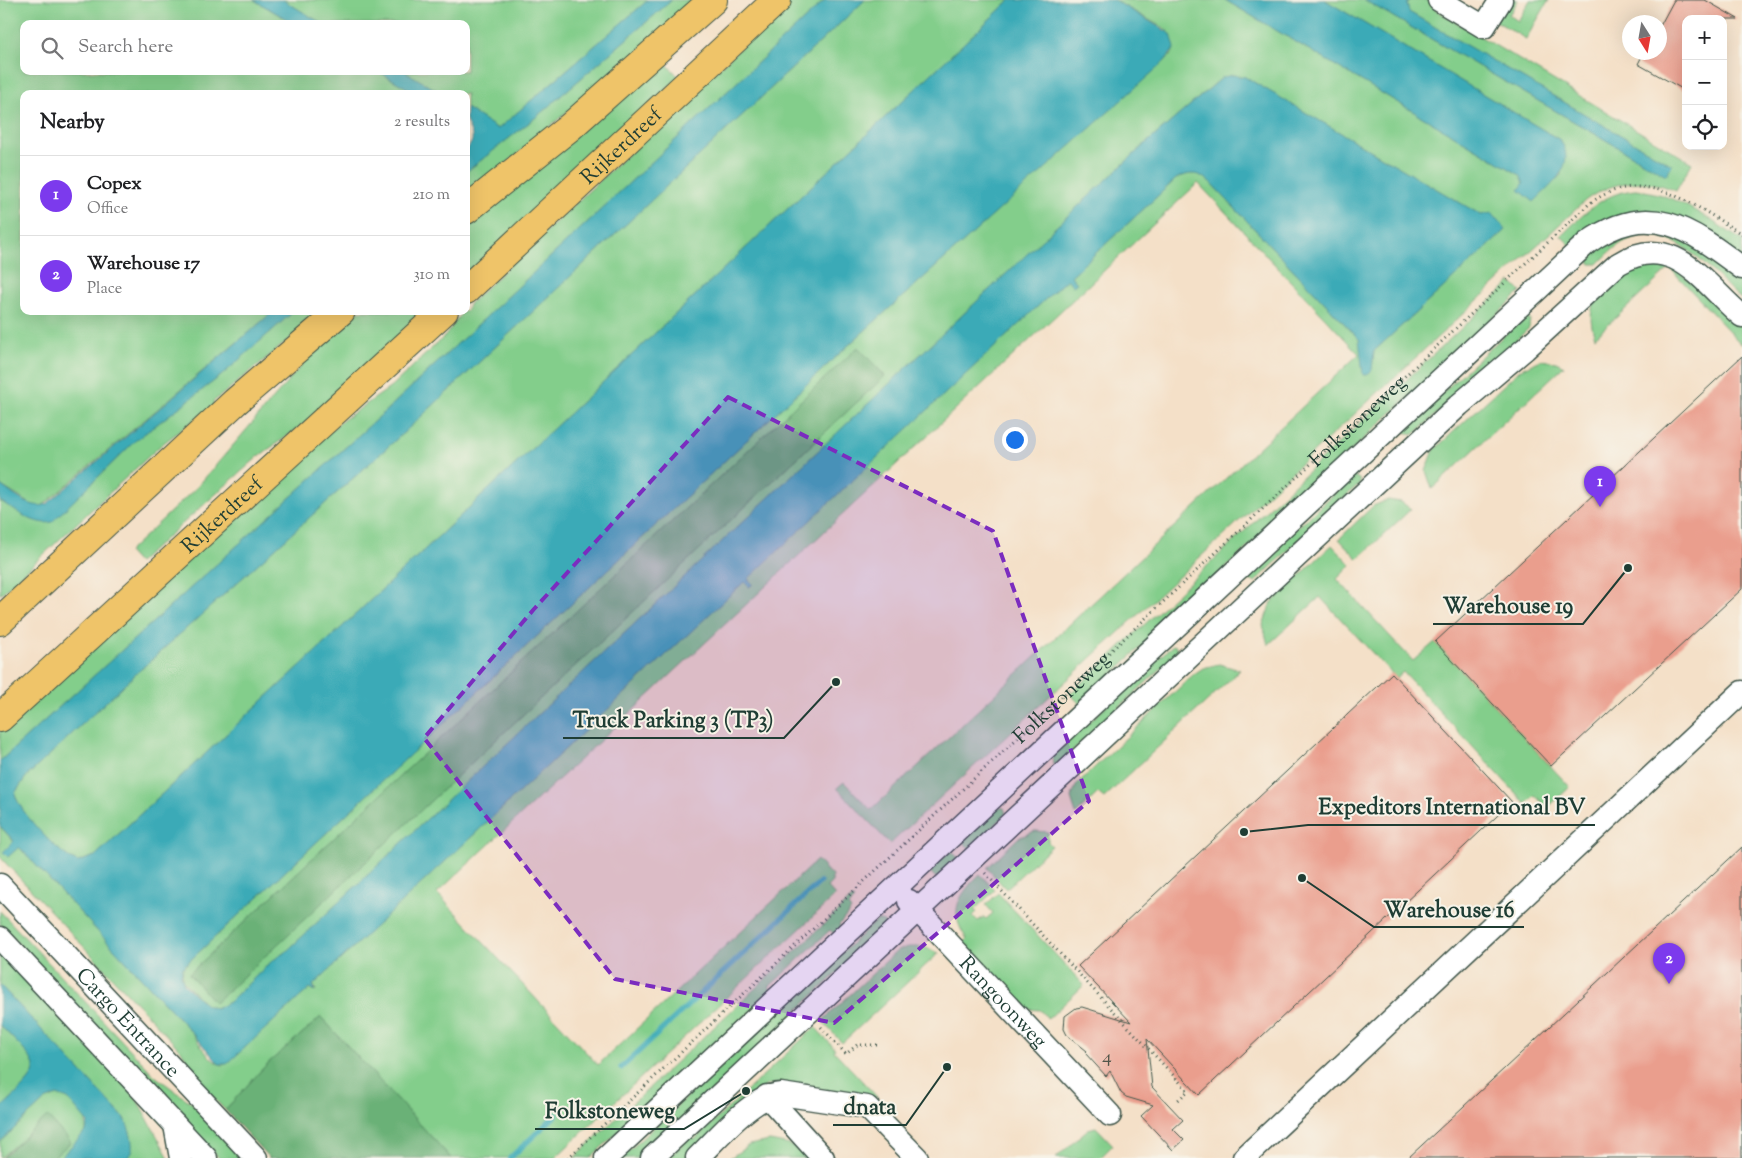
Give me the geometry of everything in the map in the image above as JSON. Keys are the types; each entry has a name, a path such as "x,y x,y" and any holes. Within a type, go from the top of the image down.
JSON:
{"highway":[{"path":"470,207 570,126 713,0"},
{"name":"Rijkerdreef","path":"470,286 777,0"},
{"path":"0,622 235,402 336,315"},
{"name":"Rijkerdreef","path":"0,718 440,315"}],"street":[{"path":"1439,0 1484,28 1501,0"},
{"name":"Folkstoneweg","path":"606,1158 1536,289 1594,238 1610,228 1634,222 1663,223 1692,232 1742,268"},
{"path":"652,1158 919,911 1459,405 1618,264 1633,256 1654,253 1673,257 1688,266 1742,316"},
{"path":"1536,289 1561,316"},
{"name":"Folkstoneweg","path":"1370,446 1391,469"},
{"path":"1202,602 1224,626"},
{"path":"1244,1158 1742,692"},
{"name":"Folkstoneweg","path":"1018,774 1039,798"},
{"name":"Cargo Entrance","path":"0,885 256,1158"},
{"name":"Rangoonweg","path":"897,887 1110,1115"},
{"name":"Cargo Entrance","path":"0,938 206,1158"},
{"path":"697,1158 758,1101 767,1096 781,1094 867,1107 917,1158"},
{"path":"767,1096 823,1158"},
{"path":"719,1158 725,1152 734,1124"},
{"path":"175,1125 181,1158"}],"path":[{"name":"Folkstoneweg","path":"568,1158 1554,236"},
{"path":"973,860 1188,1091 1176,1102"},
{"path":"808,1014 846,1054 857,1044 876,1046"}],"highlighted area":[{"path":"728,397 993,531 1089,801 834,1023 615,979 424,738 534,609"}],"green space":[{"path":"0,0 254,0 288,20 20,20 20,75 385,75 410,90 20,90 20,315 269,315 41,507 34,506 0,485"},
{"path":"283,0 648,0 498,129 470,111 470,90 436,90 411,75 470,75 470,20 316,20"},
{"path":"672,0 698,0 470,195 470,169 535,118"},
{"path":"791,0 825,0 391,406 0,761 0,731 165,578 339,423 391,387 446,335 460,315 470,315 470,303"},
{"path":"865,0 1010,0 341,628 95,856 78,862 61,852 40,832 17,801 15,793 26,777 140,670 410,427"},
{"path":"1114,0 1225,0 1520,175 1533,201 1561,175 1560,140 1325,0 1364,0 1666,175 1672,165 1409,12 1407,4 1410,0 1429,0 1436,10 1692,163 1676,191 1653,184 1630,183 1607,188 1586,200 890,844 837,788 844,782 871,810 1359,354 1198,183 437,893 598,1065 817,860 832,876 832,882 827,887 835,896 555,1158 451,1158 321,1017 266,1065 225,1110 205,1089 182,1052 0,857 0,826 14,842 4,852 8,856 19,847 188,1028 209,1056 219,1064 224,1065 310,988 315,991 316,989 313,985 744,582 749,587 752,585 747,579 1067,279 1073,285 1076,283 1071,276 1176,179 1193,174 1209,181 1359,339 1372,369 1374,351 1506,230 1489,214 1481,215 1245,77 1233,75 1218,81 1144,145 1059,224 288,950 272,961 229,1002 216,1009 206,1005 182,980 183,967 852,342 1171,55 1173,52 1167,30","holes":["858,348 885,376 215,1002 189,974"]},
{"path":"1506,0 1518,0 1509,15 1518,21 1530,0 1549,0 1526,39 1494,20"},
{"path":"663,60 679,77 470,273 470,221 543,163"},
{"path":"1635,190 1649,192 1677,201 1742,240 1742,261 1681,221 1570,245 1561,236 1603,200 1613,195"},
{"path":"1665,229 1742,274 1742,300 1704,263 1674,242 1658,236 1642,236 1624,242 1613,249 1598,264 1591,264 1588,260 1588,255 1614,236"},
{"path":"1669,264 1742,324 1742,345 1670,268 1595,337 1591,314 1593,305 1603,289 1626,266"},
{"path":"1511,282 1521,292 1080,704 1070,694"},
{"path":"290,315 314,315 302,329 213,402 214,405 161,445 0,595 0,501 33,520 46,523 90,485 136,440 222,375"},
{"path":"353,315 425,315 328,407 259,456 138,563 128,552 198,486 315,350"},
{"path":"1525,316 1530,319 1529,328 1417,432 1413,435 1405,432 1404,428"},
{"path":"858,347 885,376 215,1003 189,974"},
{"path":"1541,360 1556,362 1564,366 1432,489 1426,471 1434,450 1521,369"},
{"path":"1353,476 1359,479 1360,483 1255,582 1249,580 1248,573"},
{"path":"1388,500 1401,502 1411,509 1358,559 1339,539 1373,506"},
{"path":"1332,545 1351,565 1337,579 1413,661 1435,642 1570,787 1547,808 1535,795 1526,804 1403,672 1396,678 1320,597 1268,645 1263,625 1271,603"},
{"path":"1173,645 1176,646 1179,652 1057,765 1053,764 1052,756"},
{"path":"1219,664 1240,670 1104,798 1098,793 1076,814 1071,798 1077,784 1194,674 1203,668"},
{"path":"998,807 1004,808 1006,814 971,850 961,840"},
{"path":"1035,831 1048,832 1048,842 1052,846 1006,889 987,868 1018,838"},
{"path":"951,850 960,860 936,878 931,873 933,866"},
{"path":"980,874 995,890 974,910 977,912 973,916 978,921 984,917 986,919 993,913 986,905 998,893 1084,985 1048,1019 1040,1010 1024,1009 963,943 967,939 958,920 958,904 966,889"},
{"path":"852,898 854,900 848,906 851,910 839,925 841,927 834,934 830,930 769,987 773,991 590,1158 575,1157"},
{"path":"0,911 155,1076 193,1104 244,1158 219,1158 0,924"},
{"path":"877,920 884,922 885,928 641,1158 621,1158"},
{"path":"909,947 923,947 939,953 842,1043 822,1021 898,950"},
{"path":"0,951 135,1096 169,1158 127,1158 132,1152 124,1118 0,985"},
{"path":"321,1017 451,1158 269,1158 225,1110 266,1065"},
{"path":"0,1025 25,1051 32,1060 34,1067 32,1075 26,1083 0,1109"},
{"path":"815,1027 835,1049 834,1051 878,1098 775,1084 767,1085 686,1158 668,1158 691,1136 694,1140"},
{"path":"57,1095 69,1099 86,1118 86,1131 60,1158 53,1158 70,1142 47,1117 0,1158 0,1142 45,1100"},
{"path":"47,1116 71,1142 53,1158 2,1158"},
{"path":"1096,1127 1113,1145 1100,1158 1056,1158 1088,1129"},
{"path":"770,1141 790,1145 811,1158 730,1158 749,1145"}],"water":[{"path":"254,0 283,0 316,20 288,20"},
{"path":"648,0 672,0 535,118 470,169 470,144 472,137 470,131 470,111 498,129"},
{"path":"825,0 865,0 410,427 140,670 26,777 15,793 17,800 31,821 51,843 71,859 78,862 95,856 341,628 1010,0 1114,0 1171,34 1175,48 1164,62 852,342 183,967 181,975 184,984 206,1005 216,1009 229,1002 272,961 288,950 1059,224 1144,145 1223,77 1233,75 1245,77 1481,215 1492,213 1506,230 1374,351 1372,370 1367,375 1363,375 1359,339 1209,181 1193,174 1176,179 1071,276 1077,283 1073,286 1067,279 748,579 753,584 749,587 744,582 313,985 315,991 310,988 227,1064 219,1064 188,1028 19,847 8,857 3,852 14,841 0,826 0,761 391,406"},
{"path":"1225,0 1325,0 1560,140 1565,149 1566,158 1560,174 1534,202 1519,190 1524,183 1520,175"},
{"path":"1364,0 1410,0 1407,4 1409,12 1672,165 1666,175"},
{"path":"385,75 411,75 436,90 410,90"},
{"path":"269,315 290,315 222,375 136,440 52,522 45,523 32,520 0,501 0,485 29,503 41,506 47,504"},
{"path":"0,985 124,1118 132,1143 132,1152 127,1158 60,1158 86,1131 88,1123 68,1099 57,1095 45,1100 0,1142 0,1109 26,1083 32,1075 34,1067 32,1060 25,1051 0,1025"}],"building":[{"path":"1674,0 1705,0 1738,19 1727,19 1727,15 1682,15 1682,89 1638,64 1640,60 1667,60 1666,15"},
{"path":"1742,356 1742,589 1551,766 1435,642"},
{"path":"1392,673 1512,802 1199,1095 1147,1039 1152,1087 1183,1120 1173,1129 1184,1140 1173,1150 1141,1116 1153,1105 1126,1097 1121,1093 1110,1071 1106,1076 1085,1053 1087,1051 1067,1035 1064,1029 1065,1016 1076,1008 1082,1007 1131,1022 1078,966"},
{"path":"1742,847 1742,1158 1408,1158 1519,1055"}],"waterway":[{"path":"621,1068 820,882"},
{"path":"510,1158 556,1115"}],"place":[{"name":"Copex","path":"1600,507"},
{"name":"Warehouse 19","path":"1628,568"},
{"name":"Truck Parking 3 (TP3)","path":"836,682"},
{"name":"Expeditors International BV","path":"1244,832"},
{"name":"Warehouse 16","path":"1302,878"},
{"name":"Warehouse 17","path":"1669,984"},
{"name":"dnata","path":"947,1067"},
{"name":"Folkstoneweg","path":"746,1091"}]}
